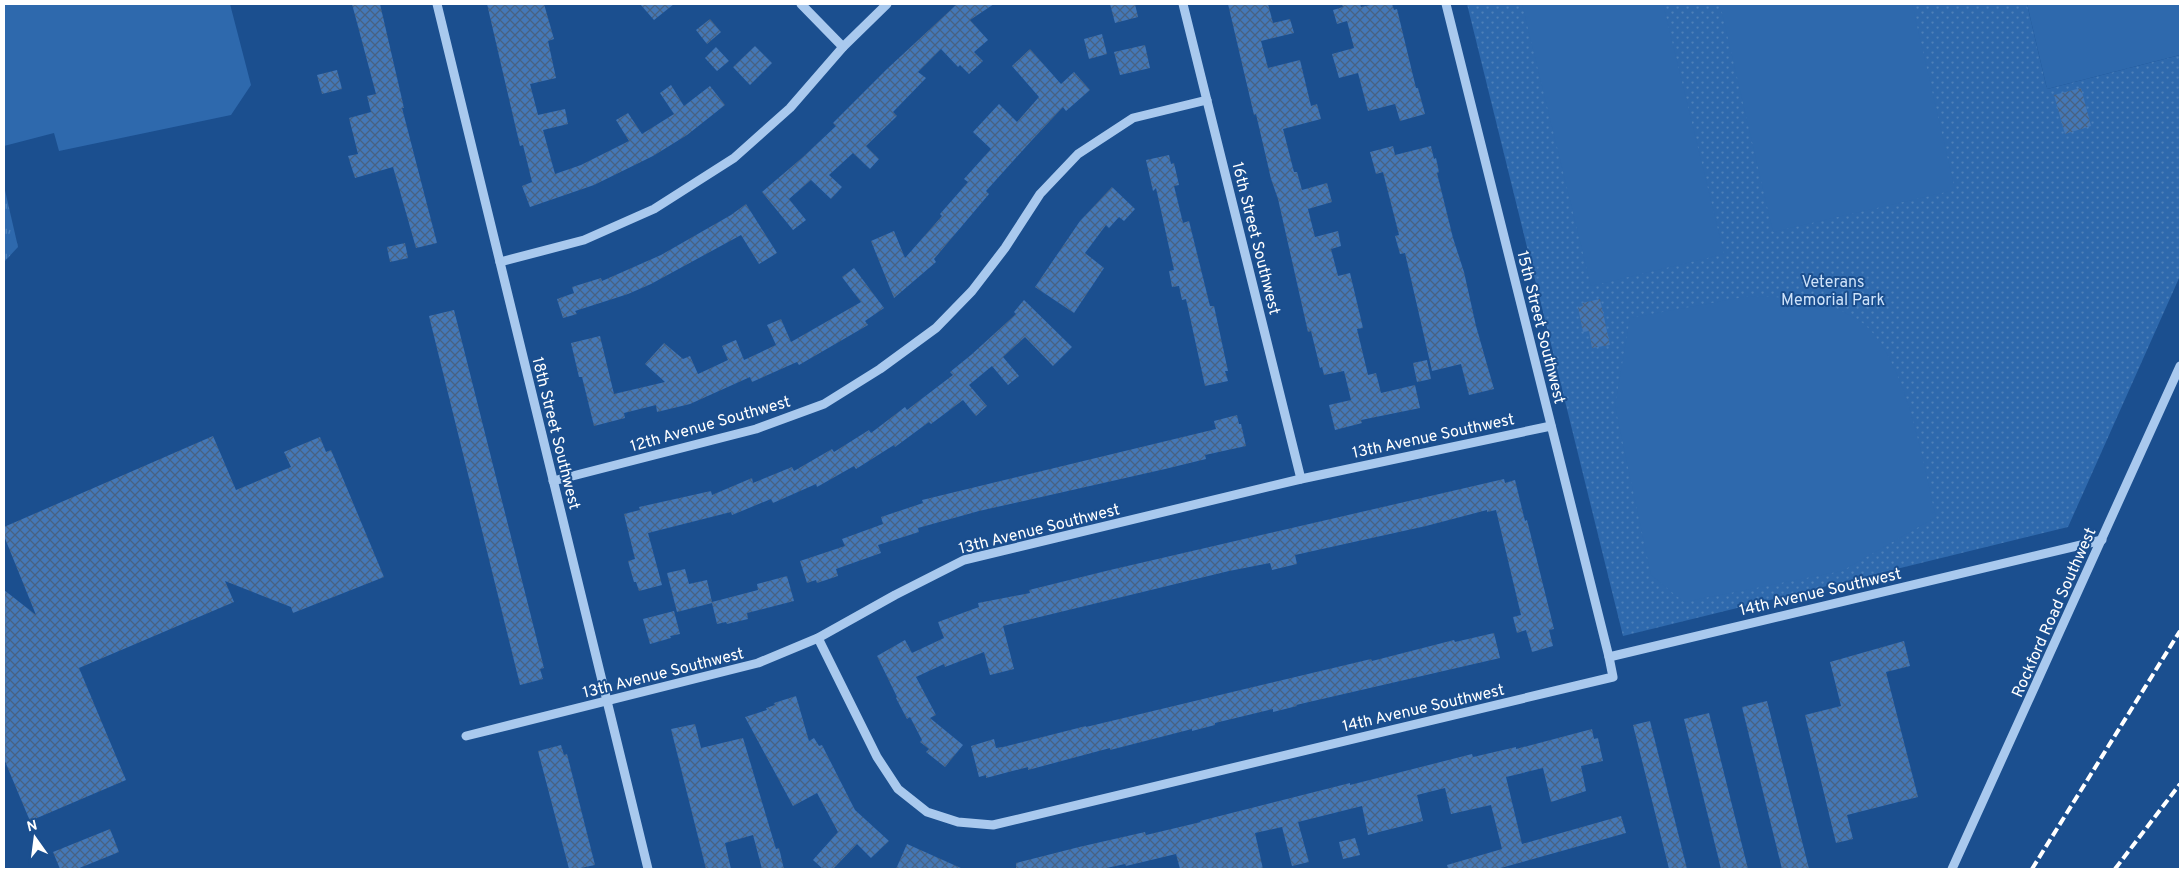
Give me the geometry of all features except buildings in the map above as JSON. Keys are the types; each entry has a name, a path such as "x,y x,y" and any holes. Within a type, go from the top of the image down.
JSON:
{"street":[{"name":"18th Street Southwest","path":"437,4 648,869"},
{"path":"800,4 843,47"},
{"path":"500,262 584,240 654,209 734,158 790,108 843,47 887,4"},
{"name":"16th Street Southwest","path":"1183,4 1301,479"},
{"name":"15th Street Southwest","path":"1446,4 1608,657"},
{"name":"12th Avenue Southwest","path":"553,481 756,429 824,404 880,369 936,328 972,291 1005,248 1040,194 1078,154 1133,118 1207,100"},
{"name":"Rockford Road Southwest","path":"1952,869 2180,366"},
{"name":"13th Avenue Southwest","path":"466,736 758,664 818,638 895,594 964,560 1301,479 1551,426"},
{"name":"14th Avenue Southwest","path":"818,638 877,757 898,789 927,812 958,822 993,825 1613,678 1608,657 2102,540"}],"green space":[{"path":"4,4 230,4 251,85 231,115 59,151 54,133 4,146"},
{"name":"Veterans Memorial Park","path":"1467,4 2027,4 2047,89 2180,55 2180,276 2068,527 1623,636"},
{"path":"1522,4 1663,4 1724,254 1591,286"},
{"path":"1720,4 1912,4 1955,190 1773,232"},
{"path":"2027,4 2180,4 2180,55 2047,89"},
{"path":"4,186 18,247 4,262"},
{"path":"1750,296 1791,298 1819,303 1845,312 1857,319 1874,334 1888,355 1910,409 1936,517 1842,571 1684,602 1651,575 1615,406 1630,318"}],"railway":[{"path":"2032,869 2180,631"},
{"path":"2115,869 2180,784"}]}
